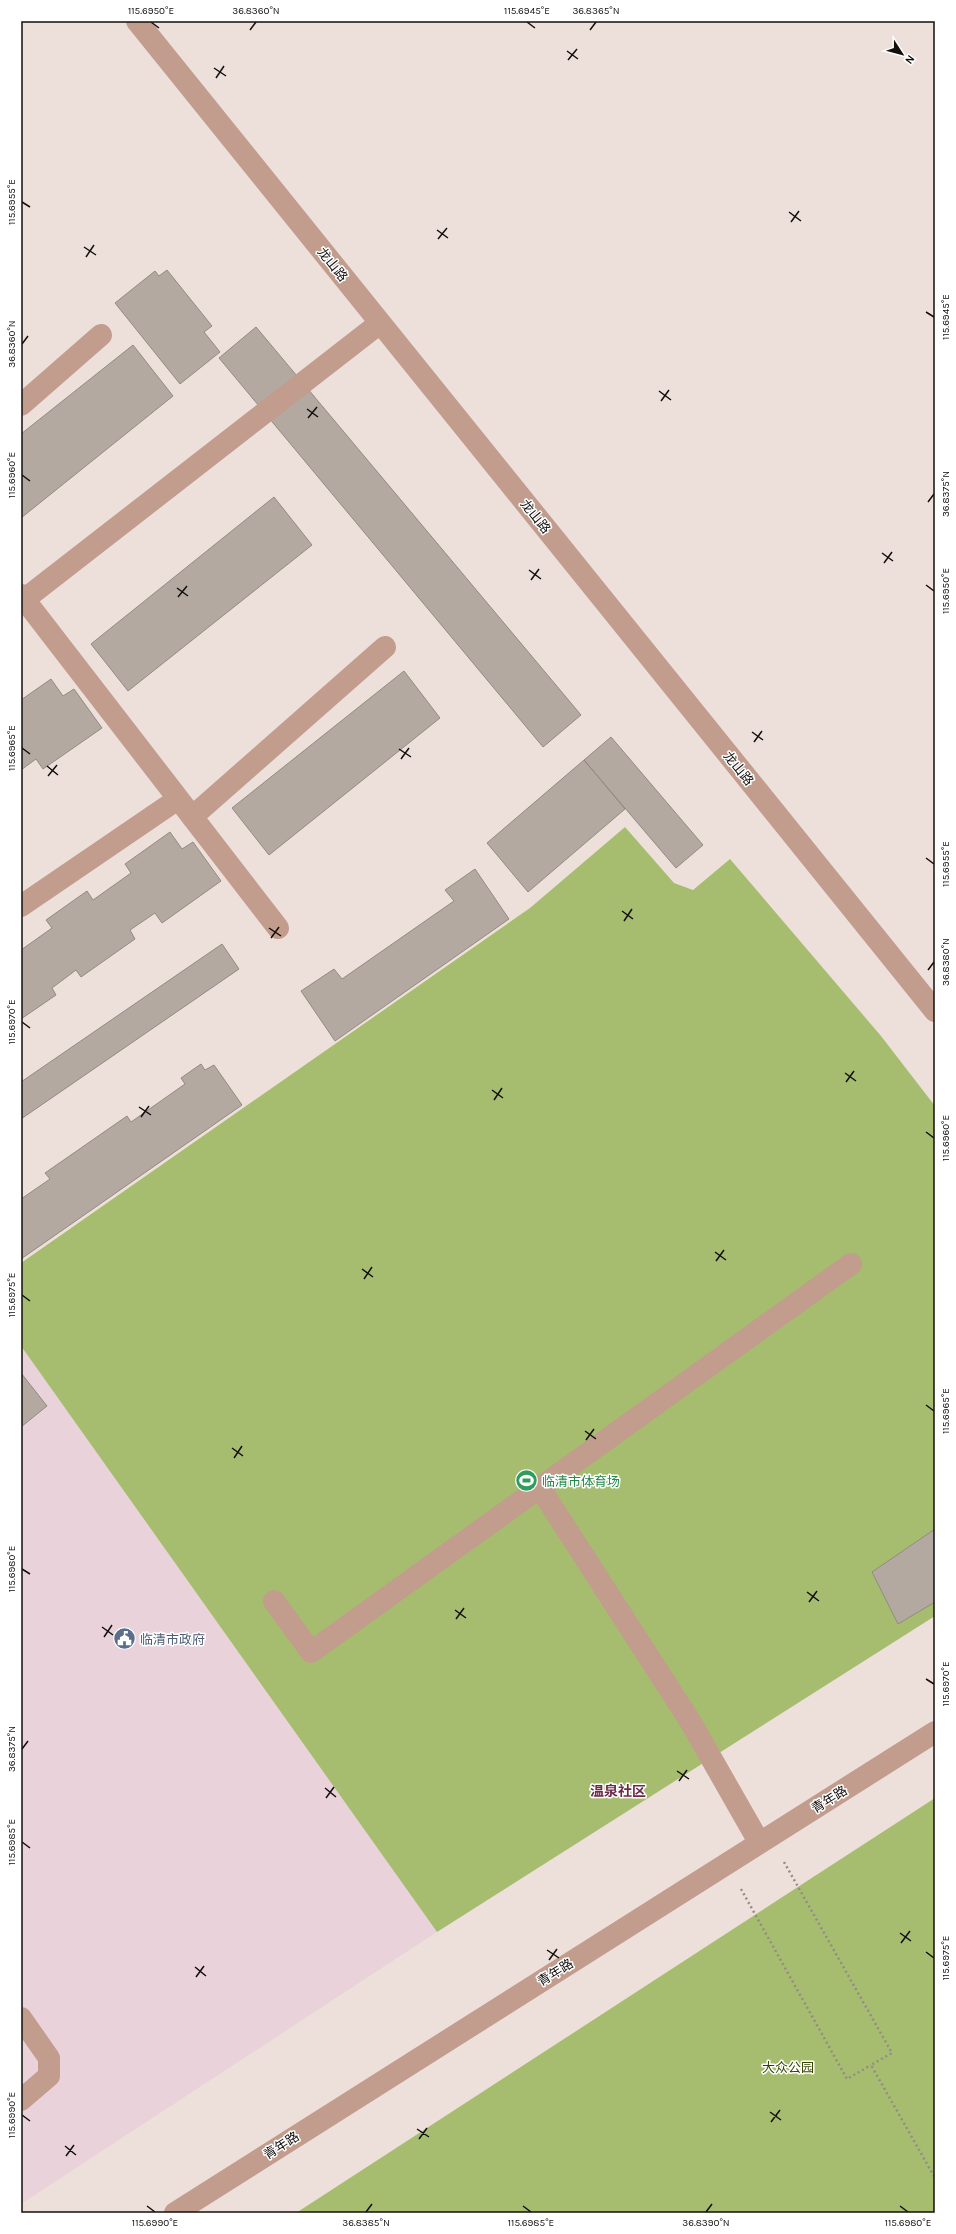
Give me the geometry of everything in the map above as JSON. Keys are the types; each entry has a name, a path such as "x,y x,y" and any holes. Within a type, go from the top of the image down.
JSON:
{"street":[{"name":"龙山路","path":"137,21 935,1011"},
{"path":"278,928 22,599 380,323"},
{"path":"21,405 101,335"},
{"path":"192,817 385,647"},
{"path":"21,906 178,799"},
{"path":"274,1601 311,1652 851,1264"},
{"path":"540,1488 764,1839"},
{"name":"青年路","path":"175,2213 935,1732"},
{"path":"21,2018 49,2058 49,2076 21,2100"}],"path":[{"path":"726,1864 847,2079 892,2053 764,1839"},
{"path":"871,2065 935,2178"}],"shaded area":[{"name":"临清市政府","path":"21,1346 437,1932 21,2204"}],"green space":[{"name":"临清市体育场","path":"625,827 674,883 693,890 730,859 881,1036 935,1106 935,1616 437,1932 21,1346 21,1263 530,908"},
{"name":"大众公园","path":"935,1798 935,2213 296,2213"}],"building":[{"path":"167,270 212,326 204,332 220,352 180,384 115,303 155,271 159,276"},
{"path":"256,327 581,715 543,747 219,358"},
{"path":"133,345 173,396 21,518 21,434"},
{"path":"274,497 312,545 128,691 91,644"},
{"path":"404,671 440,718 269,855 232,808"},
{"path":"51,679 63,696 74,689 102,728 43,769 36,759 21,770 21,700"},
{"path":"611,737 703,845 676,868 584,760"},
{"path":"584,760 625,809 528,892 487,843"},
{"path":"170,832 182,849 193,842 221,881 162,923 155,913 130,930 135,939 81,977 76,970 52,988 56,995 21,1019 21,950 52,928 46,920 87,891 93,900 131,873 125,864"},
{"path":"475,869 509,919 335,1041 301,991 334,969 342,979 454,901 445,890"},
{"path":"222,944 239,969 21,1119 21,1082"},
{"path":"201,1064 205,1070 214,1065 242,1105 21,1259 21,1199 50,1179 45,1173 127,1116 131,1122 185,1084 181,1078"},
{"path":"21,1373 47,1406 21,1427"},
{"path":"935,1529 935,1602 898,1624 872,1572"}],"place":[{"name":"临清市体育场","path":"526,1481"},
{"name":"临清市政府","path":"125,1639"}],"district":[{"name":"温泉社区","path":"618,1791"}]}
